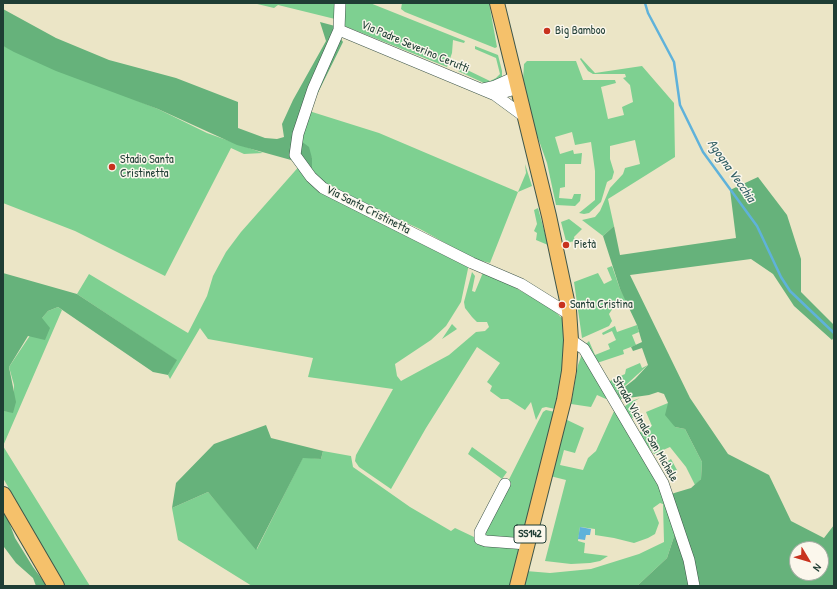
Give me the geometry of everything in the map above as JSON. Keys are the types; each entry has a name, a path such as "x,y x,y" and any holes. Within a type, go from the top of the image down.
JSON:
{"highway":[{"path":"3,495 56,586"}],"main road":[{"path":"497,3 549,216 569,314 571,340"},
{"name":"SS142","path":"517,586 569,371 571,340"}],"street":[{"path":"339,30 340,3"},
{"name":"Via Padre Severino Cerutti","path":"339,30 495,94 525,117"},
{"name":"Via Santa Cristinetta","path":"339,30 313,88 298,134 295,155 311,177 323,188 472,263 521,284 569,314"},
{"path":"482,89 516,82"},
{"path":"495,94 516,82"},
{"name":"Strada Vicinale San Michele","path":"571,340 587,354 663,483 689,560 694,586"},
{"path":"505,484 480,532 480,539 486,541 527,544"}],"green space":[{"path":"253,3 335,3 335,19 278,5 274,8"},
{"path":"343,3 370,3 465,41 464,43 453,40 452,53 447,67 342,25"},
{"path":"402,3 489,3 497,47 495,48 405,12 401,9"},
{"path":"3,9 56,38 109,60 176,78 238,102 238,128 265,138 277,139 284,137 282,124 293,100 326,41 320,22 335,26 336,31 343,42 309,111 301,141 309,147 312,158 312,169 309,165 237,145 158,109 56,71 14,52 3,46"},
{"name":"Stadio Santa Cristinetta","path":"3,46 158,109 207,133 263,153 244,154 231,148 165,276 75,231 3,203"},
{"path":"475,46 498,55 502,76 498,81 486,84 458,71 461,67 490,81 500,74 496,58 475,49"},
{"path":"581,58 595,73 642,66 674,103 675,157 608,199 614,226 603,236 582,220 595,217 600,211 610,188 623,174 625,168 640,164 635,140 610,146 610,159 614,172 612,179 607,182 601,202 589,213 584,214 579,213 595,200 595,171 591,142 575,145 572,132 555,137 560,154 573,150 574,154 582,153 581,164 565,164 565,187 560,188 559,198 572,199 574,194 581,194 580,201 575,206 556,205 547,163 533,124 523,80 524,64 527,61 576,61 583,80 615,80 616,83 601,87 608,119 624,115 622,107 633,102 630,85 623,78 626,77 625,74 593,74 588,71 580,59"},
{"path":"309,111 379,133 518,192 490,263 474,259 420,229 324,186 312,169 312,158 300,140"},
{"path":"302,163 311,179 469,264 461,302 446,326 431,340 395,364 397,376 401,381 449,355 476,332 485,331 489,327 487,322 477,322 472,317 465,308 464,302 472,272 475,276 472,291 475,292 484,270 551,308 563,319 564,339 562,379 555,409 546,407 542,408 536,420 531,402 525,410 508,399 501,399 490,391 492,386 487,382 500,363 477,347 426,428 391,489 359,467 355,461 356,455 393,389 308,377 313,358 208,339 200,328 170,379 168,375 176,360 77,294 89,274 188,333 207,296 213,276 226,252 241,232"},
{"path":"525,164 532,186 518,192 526,173"},
{"path":"758,177 787,215 801,259 801,292 834,325 834,337 832,340 794,306 773,274 751,259 630,275 690,398 728,454 769,475 791,521 824,538 834,525 834,586 637,586 667,558 680,518 671,494 691,488 701,479 702,462 685,429 675,427 665,415 668,403 664,394 658,392 649,395 621,399 617,393 635,379 648,365 642,348 633,351 631,347 642,342 637,325 620,289 603,236 614,226 620,255 736,238 730,190"},
{"path":"538,208 548,245 536,240 537,233 534,231 537,224 534,210"},
{"path":"569,219 582,229 574,237 575,241 570,242 566,241 561,222"},
{"path":"612,266 620,289 627,302 613,308 609,314 612,321 609,326 582,338 574,282 598,273 604,284 612,280 607,268"},
{"path":"3,273 77,294 177,360 168,375 153,372 58,307 48,311 42,318 50,328 45,340 28,336 9,367 16,402 13,413 3,411"},
{"path":"58,307 62,310 3,446 3,411 13,412 14,385 9,367 41,319 48,311"},
{"path":"452,324 457,329 442,339"},
{"path":"637,325 639,332 632,335 636,345 623,350 624,354 597,363 585,345 589,341 595,355 610,349 608,344 616,340 612,331 603,335 602,333 615,326 617,332"},
{"path":"582,354 608,396 606,399 597,395 591,407 571,404 578,365"},
{"path":"640,363 642,368 648,365 617,393 621,399 619,401 608,382 625,374 626,369"},
{"path":"640,398 633,402 638,415 632,418 634,424 622,410 629,402"},
{"path":"668,403 675,427 685,429 702,462 701,479 695,485 686,467 670,447 654,454 638,433 652,426 646,412"},
{"path":"615,409 656,477 677,527 667,558 637,586 522,586 526,571 550,573 591,569 639,554 664,542 663,504 660,503 653,508 659,523 655,534 648,538 634,543 595,535 595,529 580,527 578,541 585,543 584,553 608,556 600,561 590,563 571,564 545,561 566,480 550,476 565,419 584,428 575,453 564,450 560,465 583,470 588,458 596,451"},
{"path":"546,410 555,412 524,538 488,537 485,535 486,525 543,412"},
{"path":"266,425 271,438 323,451 321,459 303,458 256,550 208,492 172,508 176,483 214,444"},
{"path":"3,446 90,586 65,586 3,478"},
{"path":"472,447 507,472 502,479 468,454"},
{"path":"323,451 351,456 353,467 410,507 451,531 455,528 474,537 480,543 521,548 511,586 252,586 178,540 172,508 208,492 257,549 303,457 321,459"},
{"path":"671,459 677,470 668,475 662,465"},
{"path":"3,506 15,538 47,586 36,586 33,578 16,563 4,547"}],"water":[{"path":"580,527 591,529 590,535 586,535 585,540 578,539"}],"waterway":[{"name":"Agogna Vecchia","path":"645,3 648,13 674,62 680,105 703,152 757,226 781,277 790,291 834,333"}],"place":[{"name":"Big Bamboo","path":"547,31"},
{"name":"Stadio Santa Cristinetta","path":"112,167"},
{"name":"Pietà","path":"566,245"},
{"name":"Santa Cristina","path":"562,305"}]}
